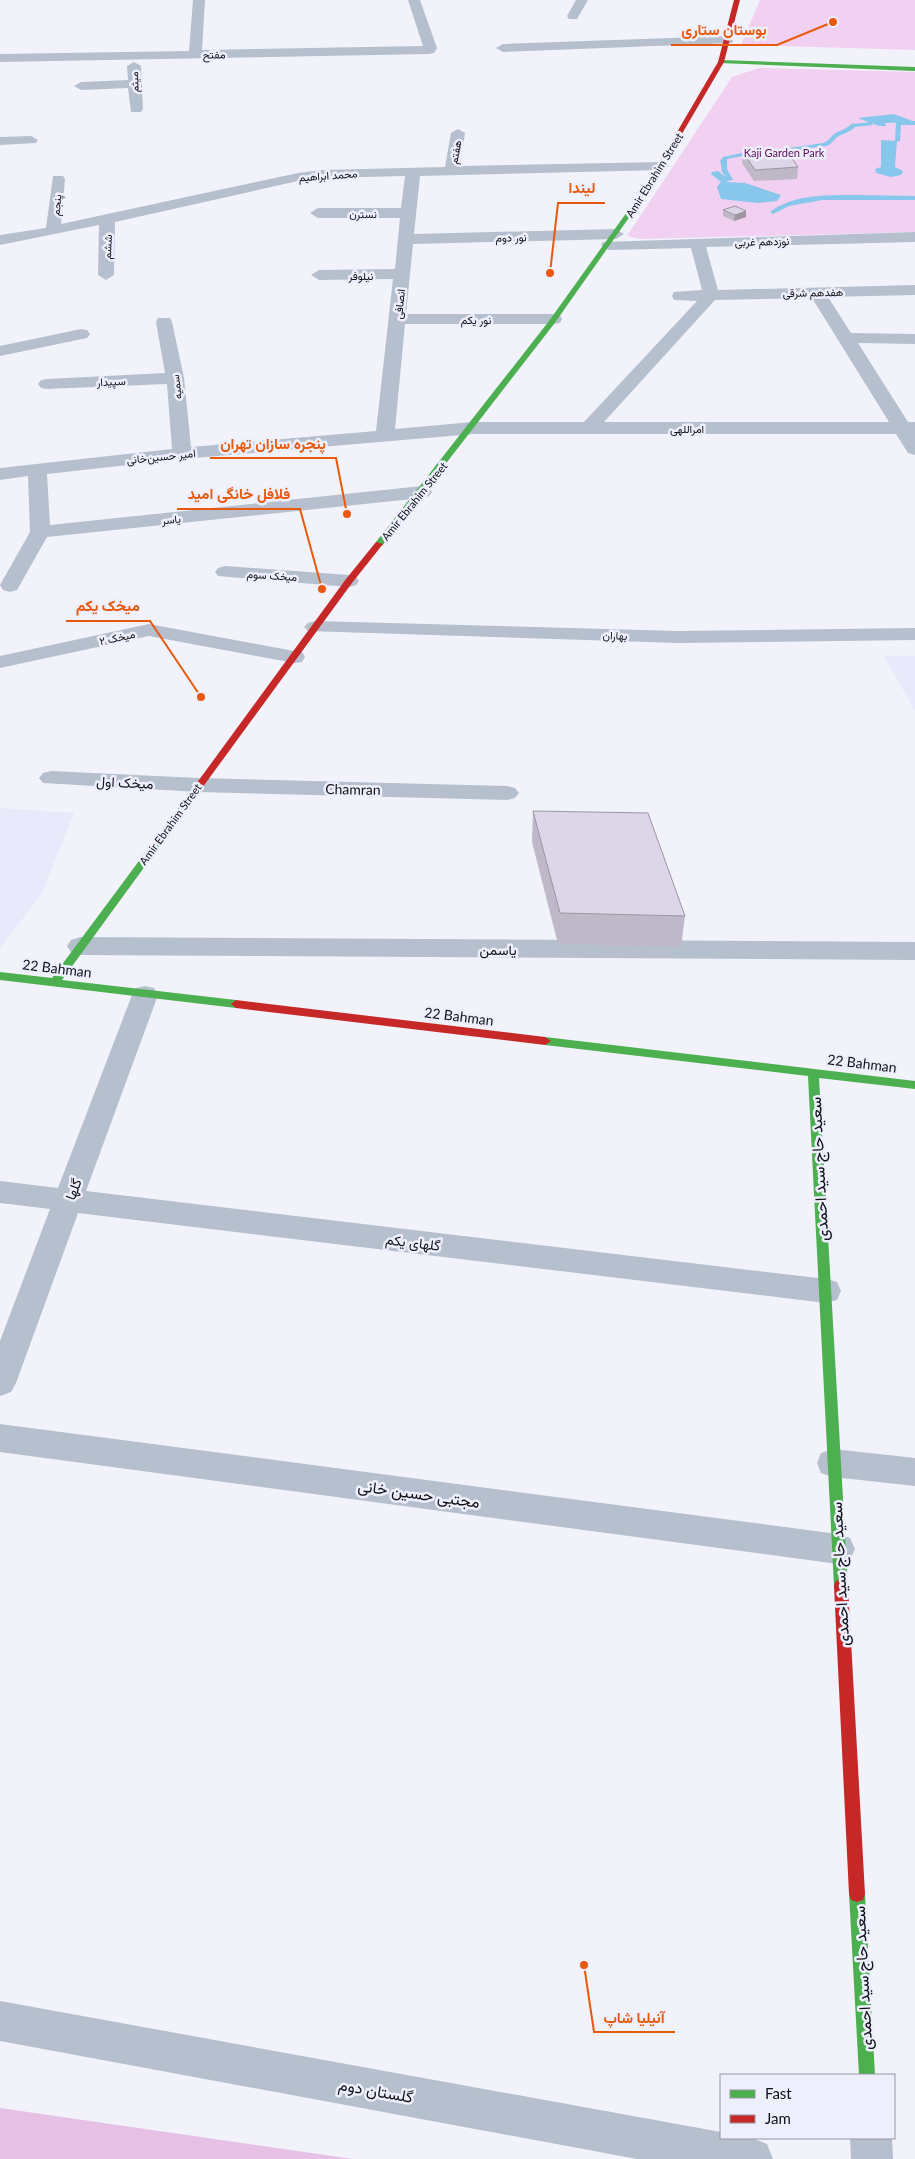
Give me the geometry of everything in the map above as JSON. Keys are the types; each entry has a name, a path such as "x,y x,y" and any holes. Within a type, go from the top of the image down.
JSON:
{"main road":[{"name":"Amir Ebrahim Street","path":"55,982 348,581 473,428 613,239 662,166 722,62 737,0"},
{"path":"726,45 772,58 915,68"},
{"path":"722,62 772,58 802,53"},
{"name":"22 Bahman","path":"0,976 145,995 915,1085"},
{"name":"سعید حاج سید احمدی","path":"812,1072 826,1291 833,1463 867,2074"}],"street":[{"path":"195,54 198,0"},
{"name":"مفتح","path":"4,58 428,50 430,48 414,0"},
{"path":"573,16 582,0"},
{"path":"503,48 726,45"},
{"path":"389,66 391,52"},
{"path":"324,66 326,53"},
{"name":"میثم","path":"133,55 136,109"},
{"path":"0,74 4,58"},
{"path":"81,86 134,84"},
{"name":"هفتم","path":"452,170 458,133"},
{"path":"0,141 31,140"},
{"name":"محمد ابراهیم","path":"0,240 107,219 298,177 322,174 662,166"},
{"name":"انصافی","path":"386,436 413,172"},
{"name":"پنجم","path":"53,230 58,179"},
{"name":"نسترن","path":"318,213 409,213"},
{"name":"ششم","path":"106,276 107,219"},
{"name":"نوزدهم غربی","path":"613,239 697,242 915,237"},
{"name":"نور دوم","path":"406,239 613,239"},
{"path":"590,428 712,295 697,242"},
{"name":"نیلوفر","path":"319,275 403,274"},
{"name":"هفدهم شرقی","path":"680,296 915,290"},
{"path":"817,292 846,338 909,428 915,449"},
{"name":"نور یکم","path":"398,319 554,319"},
{"name":"سمیه","path":"164,322 175,378 182,453"},
{"path":"0,351 81,334"},
{"path":"846,338 915,339"},
{"name":"سپیدار","path":"47,384 175,378"},
{"name":"امراللهی","path":"473,428 909,428"},
{"name":"امیر حسین‌خانی","path":"0,474 182,453 473,428"},
{"path":"10,586 40,532 37,471"},
{"name":"یاسر","path":"40,532 422,492"},
{"name":"میخک سوم","path":"225,572 348,581"},
{"name":"بهاران","path":"315,627 678,637 915,634"},
{"name":"میخک ۲","path":"0,662 149,630 294,657"},
{"name":"میخک اول","path":"51,778 198,785"},
{"name":"Chamran","path":"198,785 507,793"},
{"name":"یاسمن","path":"80,946 915,951"},
{"name":"گلها","path":"0,1383 145,995"},
{"name":"گلهای یکم","path":"0,1192 826,1291"},
{"name":"مجتبی حسین خانی","path":"0,1438 838,1549"},
{"path":"833,1463 915,1472"},
{"name":"گلستان دوم","path":"0,2021 752,2159"},
{"path":"871,2139 872,2159"}],"shaded area":[{"path":"884,656 915,656 915,711"},
{"path":"0,808 74,813 41,895 0,948"},
{"path":"0,2108 353,2159 0,2159"}],"green space":[{"path":"760,0 915,0 915,50 741,45"},
{"name":"Kaji Garden Park","path":"759,68 915,72 915,232 639,239 627,236 732,77"}],"water":[{"path":"894,114 915,122 885,123 886,126 879,126 858,118"},
{"path":"881,140 897,141 895,167 903,171 901,175 891,177 876,173 875,169 881,167"},
{"path":"718,171 728,179 727,182 745,183 781,195 777,201 758,203 721,199 717,187 721,182 711,174"}],"building":[{"path":"786,150 798,167 755,170 743,152"},
{"path":"735,206 746,211 735,215 723,210"},
{"path":"533,811 648,813 685,916 560,913"}],"waterway":[{"path":"897,141 898,123 915,123"},
{"path":"772,151 824,145 831,142 834,137 850,129 853,125 871,124"},
{"path":"725,168 723,161 725,158 756,152"},
{"path":"724,170 730,180"},
{"path":"773,212 787,205 822,198 915,198"}],"traffic: fast":[{"path":"721,62 915,69"},
{"path":"379,544 552,323 649,185"},
{"path":"55,982 191,797"},
{"path":"0,976 236,1004"},
{"path":"545,1041 915,1085"},
{"path":"813,1072 841,1586"},
{"path":"857,1894 867,2074"}],"traffic: jam":[{"path":"649,185 721,62 737,0"},
{"path":"191,797 349,581 379,544"},
{"path":"236,1004 545,1041"},
{"path":"841,1586 857,1894"}],"place":[{"name":"بوستان ستاری","path":"833,22"},
{"name":"لیندا","path":"550,273"},
{"name":"پنجره سازان تهران","path":"347,514"},
{"name":"فلافل خانگی امید","path":"322,589"},
{"name":"میخک یکم","path":"201,697"},
{"name":"آنیلیا شاپ","path":"584,1965"}]}
